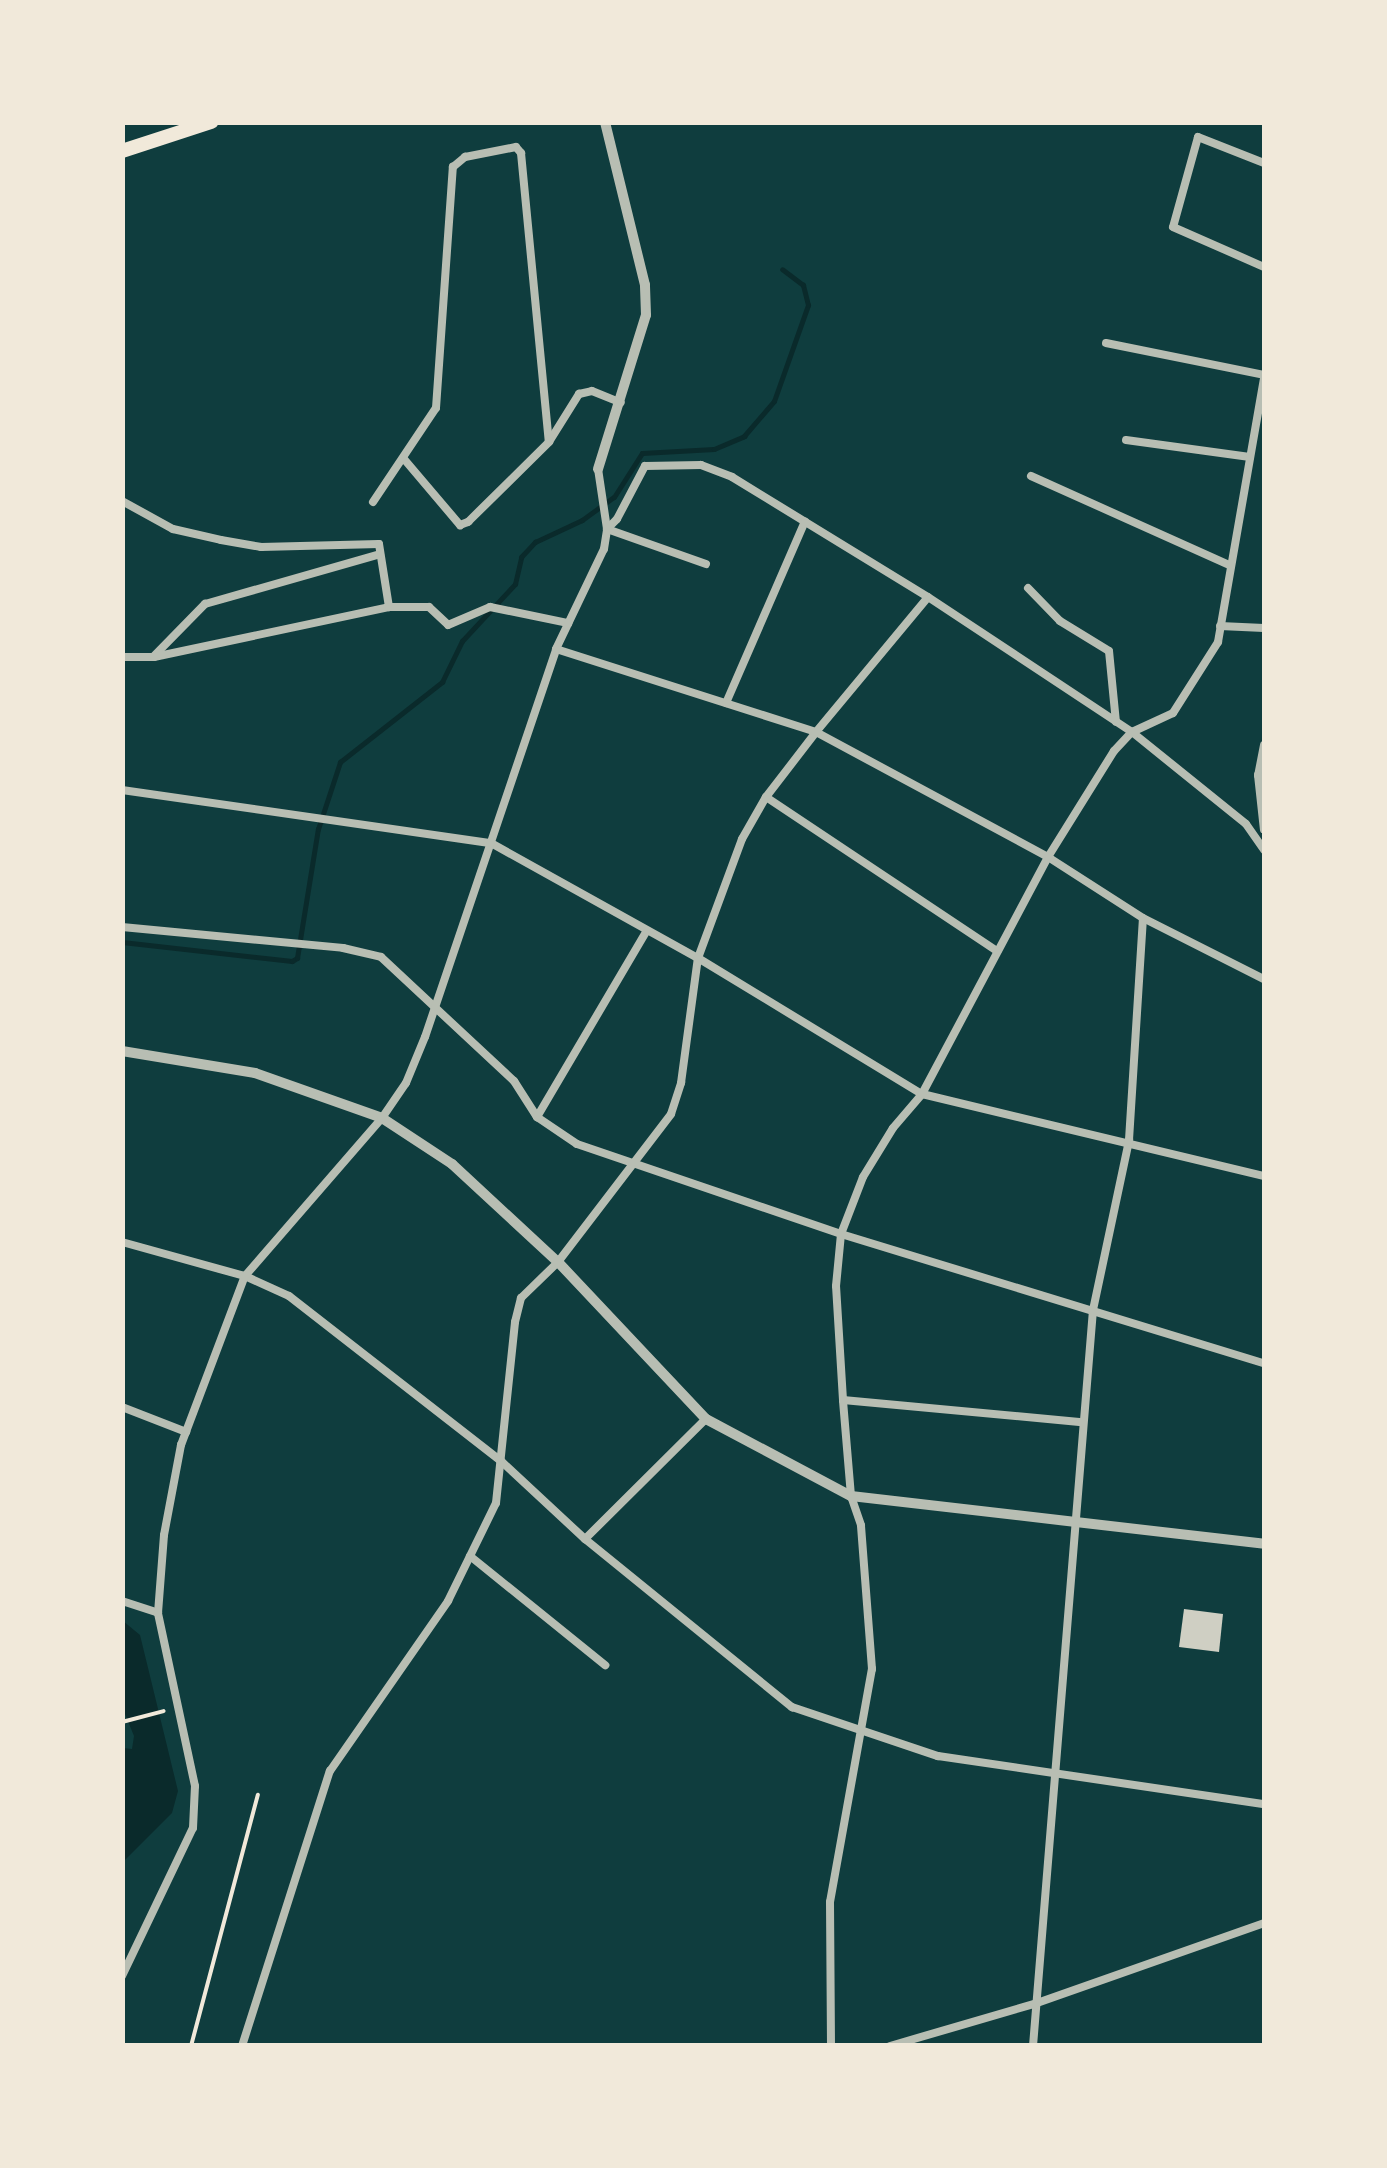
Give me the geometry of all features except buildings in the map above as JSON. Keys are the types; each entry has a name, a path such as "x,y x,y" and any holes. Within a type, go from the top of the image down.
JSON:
{"highway":[{"path":"122,151 211,122"}],"street":[{"path":"122,1976 192,1828 195,1786 158,1613 164,1535 186,1432 245,1276 382,1118 406,1083 436,1006 556,649 604,549 607,528 599,498 598,468 646,315 644,285 605,122"},
{"path":"1264,164 1198,136 1174,227 1264,267"},
{"path":"372,502 436,408 453,167 465,157 516,147 520,152 548,442"},
{"path":"831,2046 830,1902 864,1732 872,1656 861,1525 851,1496 836,1286 840,1234 862,1177 893,1128 922,1094 1048,857 1114,750 1132,732 1173,714 1218,642 1262,400 1264,377 1106,343"},
{"path":"404,459 460,525 468,522 548,442 579,394 592,391 621,404"},
{"path":"1126,440 1250,458"},
{"path":"607,528 617,519 645,466 701,465 732,477 928,596 1132,732 1246,824 1264,850"},
{"path":"1032,476 1229,565"},
{"path":"122,502 173,529 261,547 379,544 389,607"},
{"path":"726,703 805,521"},
{"path":"607,528 706,564"},
{"path":"154,657 205,604 380,554"},
{"path":"1028,588 1060,621 1109,651 1116,722"},
{"path":"242,2046 330,1771 448,1600 496,1502 521,1298 558,1262 671,1114 682,1083 698,958 742,839 766,797 928,596"},
{"path":"122,657 154,657 389,607 428,607 448,625 490,607 568,622"},
{"path":"1220,626 1264,628"},
{"path":"556,649 816,732 1048,857 1143,918 1264,979"},
{"path":"1264,744 1258,775 1264,830"},
{"path":"122,790 491,844 698,958 922,1094 1129,1140 1264,1176"},
{"path":"766,797 997,951"},
{"path":"1033,2046 1092,1310 1129,1140 1143,918"},
{"path":"122,927 314,944 381,958 514,1081 537,1118 577,1144 840,1234 1264,1363"},
{"path":"537,1118 646,932"},
{"path":"122,1050 255,1073 382,1118 452,1164 558,1262 706,1419 851,1496 1264,1544"},
{"path":"122,1242 245,1276 289,1296 501,1462 585,1539 792,1708 938,1756 1264,1804"},
{"path":"844,1400 1082,1422"},
{"path":"122,1407 186,1432"},
{"path":"585,1539 706,1419"},
{"path":"470,1556 605,1665"},
{"path":"122,1601 158,1613"},
{"path":"890,2046 1037,2002 1264,1923"}],"path":[{"path":"122,1722 178,1707"},
{"path":"191,2046 258,1796"}],"water":[{"path":"123,1621 140,1635 178,1791 172,1813 123,1862 123,1748 132,1749 134,1736 123,1709"}],"waterway":[{"path":"122,942 292,961 297,958 318,829 340,762 442,682 462,641 515,584 521,557 535,542 582,520 614,497 642,453 714,449 744,436 774,401 808,305 803,285 782,269"}]}
